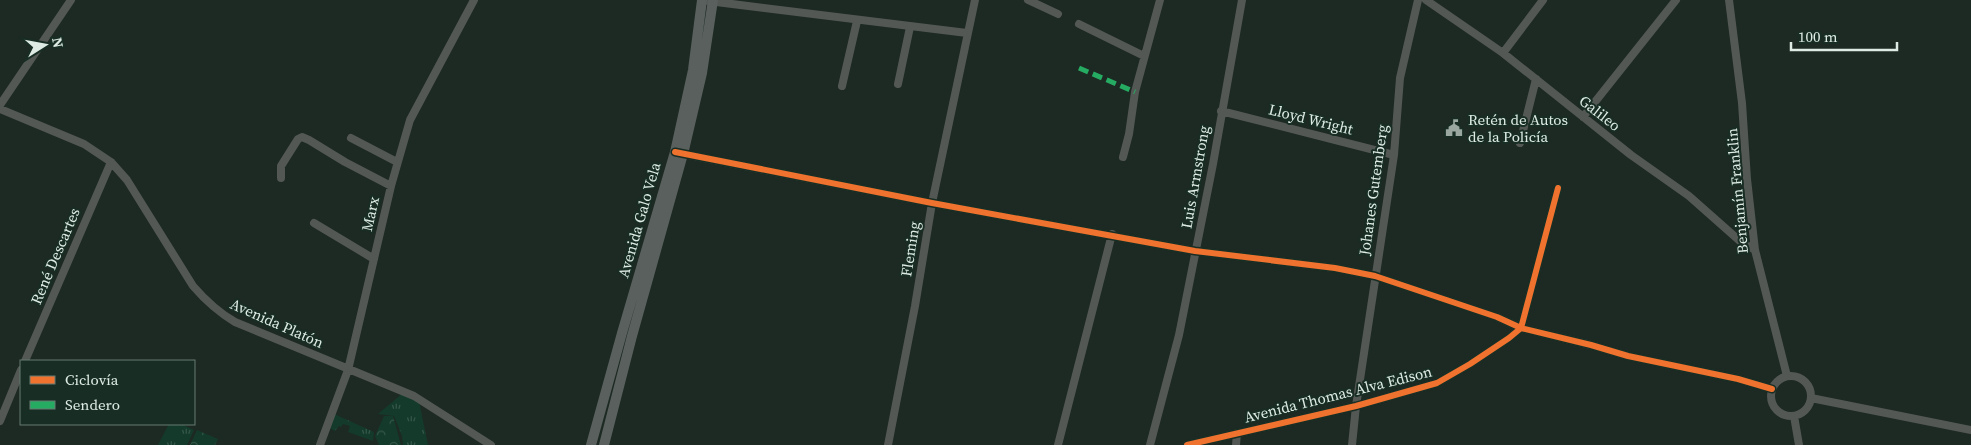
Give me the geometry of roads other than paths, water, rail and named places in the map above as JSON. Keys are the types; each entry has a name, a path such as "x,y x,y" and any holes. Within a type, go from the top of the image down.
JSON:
{"main road":[{"name":"Avenida Galo Vela","path":"591,445 627,335 702,72 708,0"},
{"name":"Avenida Galo Vela","path":"604,445 627,335"}],"street":[{"path":"0,105 71,0"},
{"name":"Marx","path":"320,445 348,370 391,186 410,120 474,0"},
{"path":"708,0 967,33"},
{"name":"Fleming","path":"888,445 916,306 932,203 975,0"},
{"path":"1028,0 1058,14"},
{"path":"1123,157 1144,56 1160,0"},
{"name":"Luis Armstrong","path":"1150,445 1179,335 1213,164 1242,0"},
{"name":"Johanes Gutemberg","path":"1352,445 1356,406 1394,155 1400,78 1418,0"},
{"name":"Galileo","path":"1426,0 1439,3 1536,80 1689,196 1741,242 1755,250"},
{"path":"1502,53 1543,0"},
{"path":"1583,116 1676,0"},
{"name":"Benjamín Franklin","path":"1729,0 1742,104 1747,179 1755,250 1787,376"},
{"path":"842,86 857,20"},
{"path":"1079,24 1144,56"},
{"path":"898,84 910,26"},
{"path":"1520,143 1536,80"},
{"name":"Avenida Platón","path":"0,109 84,144 111,162 127,180 193,286 220,313 235,322 414,396 491,445"},
{"name":"Lloyd Wright","path":"1221,111 1394,155"},
{"path":"281,178 281,166 298,139 302,137 391,186"},
{"path":"351,138 397,162"},
{"path":"679,153 932,203 1195,250 1335,268 1376,276 1497,317 1521,328 1628,356 1729,377 1772,389"},
{"name":"René Descartes","path":"25,360 111,162"},
{"path":"1521,328 1558,188"},
{"path":"314,223 374,259"},
{"path":"1058,445 1112,234"},
{"name":"Avenida Thomas Alva Edison","path":"1187,445 1356,406 1438,383 1470,364 1521,328"},
{"path":"0,421 20,372"},
{"path":"1787,376 1798,377 1806,383 1811,398 1804,411 1794,416 1784,415 1776,409 1771,399 1772,389 1778,380 1787,376"},
{"path":"1811,398 1971,430"},
{"path":"1794,416 1799,445"},
{"path":"1236,445 1238,433"}],"place":[{"name":"Retén de Autos de la Policía","path":"1454,128"}]}
